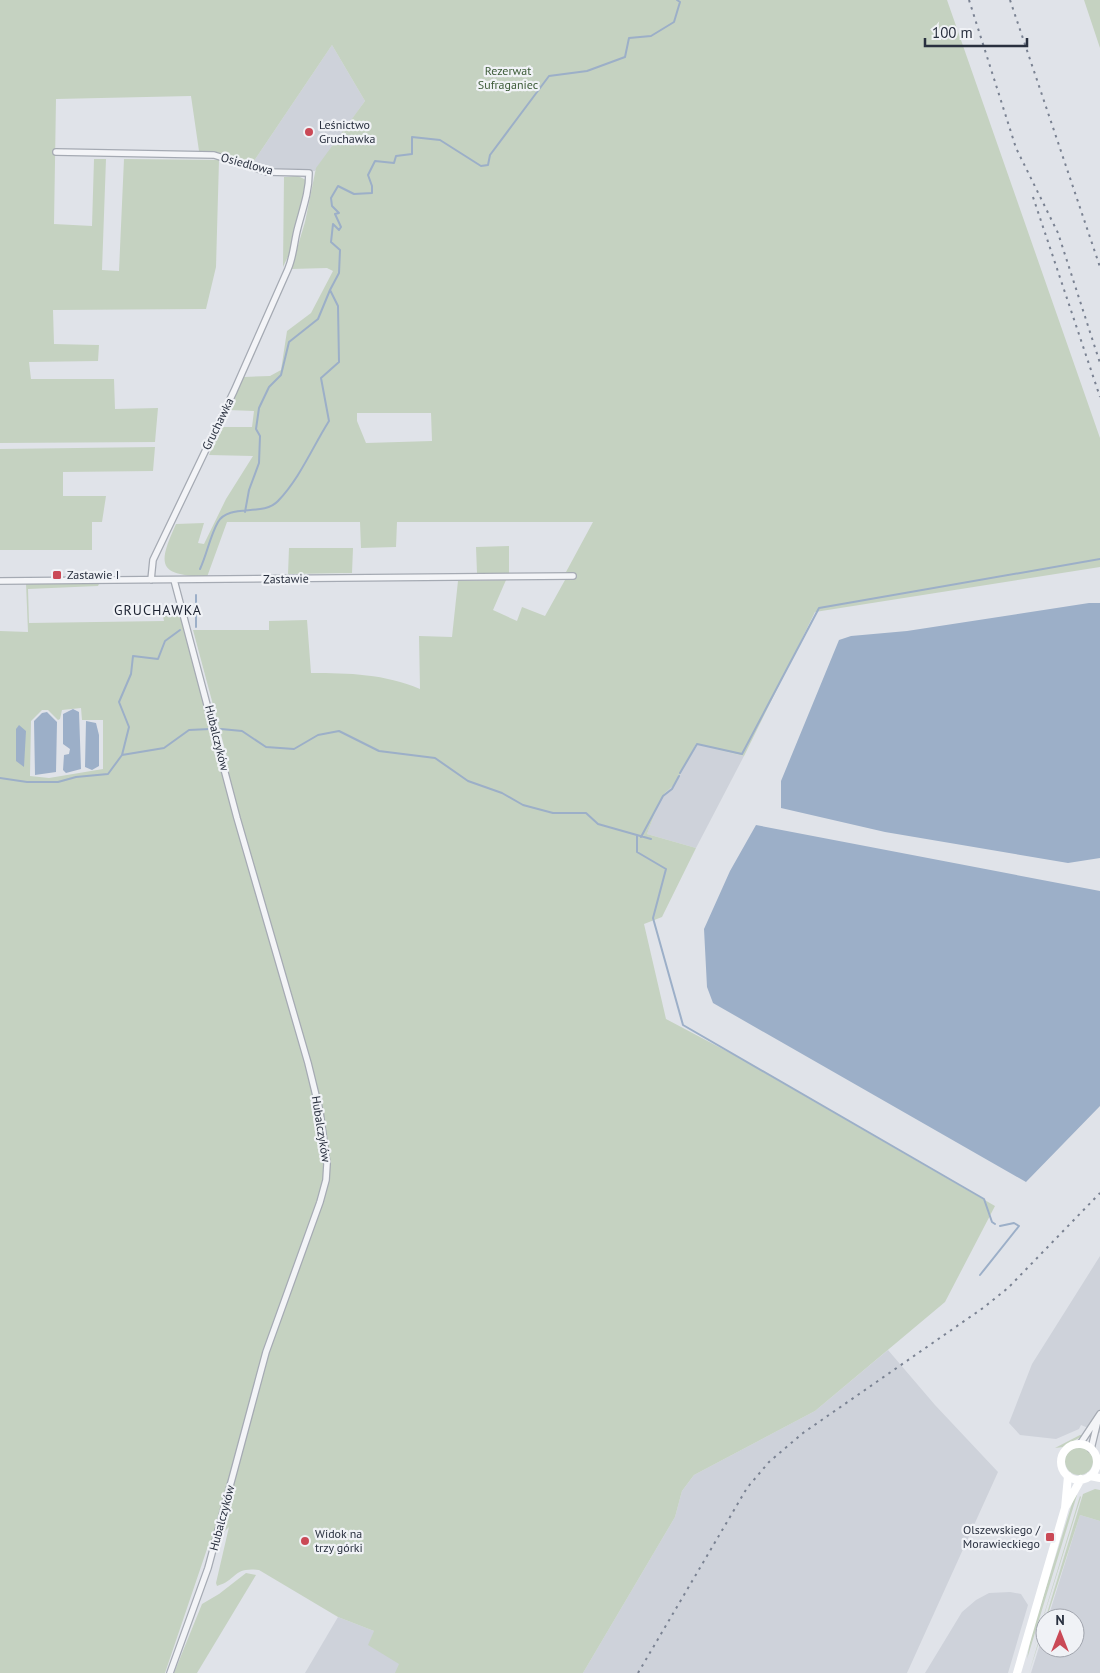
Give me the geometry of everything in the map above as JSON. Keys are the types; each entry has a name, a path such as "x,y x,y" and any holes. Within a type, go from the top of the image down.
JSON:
{"street":[{"name":"Osiedlowa","path":"56,152 214,155 267,172 309,173 306,202 298,228 295,251 288,269"},
{"name":"Gruchawka","path":"150,580 153,560 234,391 288,269"},
{"name":"Zastawie","path":"0,580 572,576"},
{"name":"Hubalczyków","path":"170,1673 208,1568 266,1352 320,1202 326,1180 327,1164 320,1112 308,1064 238,818 174,580"},
{"path":"1080,1444 1100,1414"},
{"path":"1092,1449 1100,1414"},
{"path":"1017,1673 1065,1508 1068,1476 1062,1467 1062,1457 1069,1447 1080,1444 1092,1449 1095,1453 1098,1466 1090,1476"},
{"path":"1068,1476 1081,1479 1090,1476 1100,1478"},
{"path":"1065,1508 1081,1479"}],"shaded area":[{"path":"332,45 365,101 315,171 268,170 252,164"},
{"path":"696,744 744,756 696,848 647,834 658,805 665,793 675,784"},
{"path":"1100,1256 1100,1433 1081,1425 1079,1429 1056,1439 1020,1435 1009,1423 1032,1364"},
{"path":"888,1350 935,1405 998,1472 907,1673 583,1673 675,1517 682,1491 694,1475 815,1411"},
{"path":"1080,1515 1100,1521 1100,1673 1031,1673 1036,1658 1085,1658 1085,1608 1051,1608"},
{"path":"1010,1592 1021,1594 1028,1605 1008,1673 925,1673 962,1612 976,1600 989,1593"},
{"path":"338,1617 374,1631 461,1673 305,1673"}],"green space":[{"name":"Rezerwat Sufraganiec","path":"0,0 947,0 1100,438 1100,567 815,612 744,756 696,744 675,784 665,793 658,805 647,834 696,848 662,917 644,924 666,1019 734,1055 995,1206 945,1302 815,1411 694,1475 682,1491 675,1517 583,1673 395,1673 399,1664 368,1645 374,1631 338,1617 259,1570 244,1570 229,1581 217,1586 216,1583 229,1527 207,1549 165,1673 0,1673 0,631 28,632 26,583 100,582 98,586 28,589 29,623 164,621 163,616 180,616 218,758 227,757 193,630 269,630 269,621 307,620 311,673 380,677 420,689 419,636 452,637 458,581 506,580 493,610 517,621 522,607 545,616 565,580 575,572 566,572 593,522 397,522 396,547 361,548 360,522 227,522 207,577 179,574 166,566 166,550 176,524 204,523 198,543 204,544 226,499 253,456 209,455 221,427 252,427 254,411 228,410 244,377 270,376 281,370 287,331 311,313 333,271 327,268 291,269 305,222 316,168 365,101 332,45 252,164 221,153 199,151 191,96 56,99 54,224 92,226 94,159 106,159 102,270 119,271 124,159 219,160 216,267 206,309 53,310 54,344 99,345 98,361 29,362 31,379 114,379 115,409 158,408 155,442 0,443","holes":["357,413 431,413 432,441 366,443 357,421","81,708 82,720 103,720 103,769 49,778 30,776 31,721 42,710 48,710 58,720 62,710"]},
{"path":"1084,0 1100,0 1100,48"},
{"path":"298,176 306,180 292,248 283,267 284,177"},
{"path":"155,447 153,471 63,472 63,496 106,496 102,522 92,522 92,550 0,550 0,449"},
{"path":"509,546 509,573 477,573 476,547"},
{"path":"289,548 353,548 352,573 288,574"},
{"path":"1080,1435 1084,1435 1063,1447 1055,1448"},
{"path":"1079,1447 1089,1451 1093,1461 1089,1471 1079,1475 1069,1471 1065,1461 1069,1451"},
{"path":"1095,1489 1100,1490 1100,1521 1080,1515 1049,1608 1083,1494"},
{"path":"1075,1494 1077,1495 1043,1608 1040,1608"},
{"path":"1080,1496 1081,1497 1046,1608"},
{"path":"246,1573 256,1575 197,1673 174,1673 202,1604 219,1594"},
{"path":"1035,1623 1035,1633 1027,1659"}],"water":[{"path":"1089,603 1100,603 1100,858 1068,863 885,832 781,808 781,781 839,640 851,636 907,631"},
{"path":"73,709 79,712 81,769 66,773 63,770 64,755 69,754 70,749 63,744 63,714"},
{"path":"47,712 57,722 56,772 35,775 34,721 42,713"},
{"path":"86,721 96,723 99,735 99,766 92,770 85,767"},
{"path":"19,725 26,731 24,767 16,761 16,729"},
{"path":"756,825 1100,891 1100,1106 1026,1182 713,1003 707,987 704,929 730,871"}],"waterway":[{"path":"200,569 213,533 223,516 238,511 272,506 278,501 299,473 329,421 321,378 339,362 338,306 330,290 339,273 340,250 331,242 333,224 339,230 341,227 335,214 339,213 332,206 331,198 338,186 354,194 372,193 372,186 368,175 375,161 394,163 396,156 412,154 412,137 440,140 481,166 488,165 490,155 549,76 587,71 625,57 629,38 651,36 674,22 680,2 677,0"},
{"path":"245,512 249,490 259,463 260,436 256,429 259,408 269,387 281,375 289,342 318,319 330,290"},
{"path":"680,773 697,744 742,754 819,608 1100,559"},
{"path":"196,595 196,627"},
{"path":"0,778 27,782 58,782 76,777 108,774 122,755 129,727 119,702 131,674 133,656 158,659 165,641 180,630"},
{"path":"122,755 164,748 189,730 210,729"},
{"path":"221,729 242,731 266,747 294,749 318,735 339,731 379,751 435,758 468,781 502,793 523,805 553,813 586,813 598,824 651,839"},
{"path":"641,837 663,796 672,789 679,776"},
{"path":"637,836 637,852 666,869 653,918 683,1025 984,1199 992,1222 995,1224"},
{"path":"980,1275 1019,1226 1014,1223 1000,1226"}],"railway":[{"path":"969,0 1016,148 1058,233 1100,363"},
{"path":"1010,0 1100,267"},
{"path":"1033,197 1100,397"},
{"path":"638,1673 747,1488 769,1462 803,1433 983,1308 1008,1288 1100,1193"}],"place":[{"name":"Leśnictwo Gruchawka","path":"309,132"},
{"name":"Zastawie I","path":"57,575"},
{"name":"Olszewskiego / Morawieckiego","path":"1050,1537"},
{"name":"Widok na trzy górki","path":"305,1541"}],"district":[{"name":"GRUCHAWKA","path":"158,610"}]}
